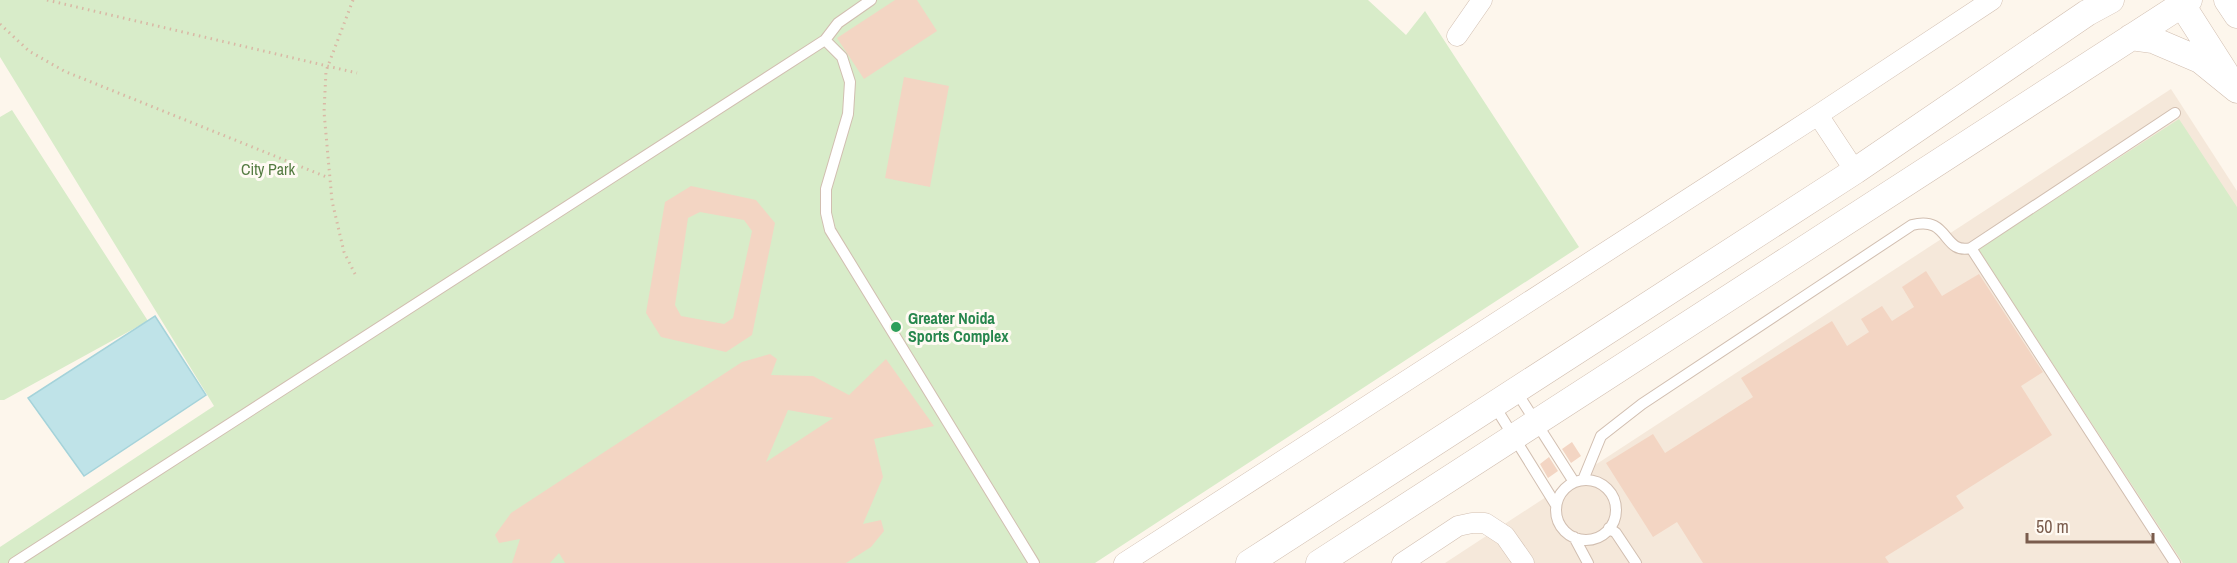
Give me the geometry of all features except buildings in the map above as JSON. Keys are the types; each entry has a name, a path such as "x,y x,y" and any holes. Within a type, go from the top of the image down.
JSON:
{"street":[{"path":"1457,36 1482,0"},
{"path":"1124,563 1992,0"},
{"path":"1249,563 1855,171 2091,7 2111,0"},
{"path":"2227,0 2237,15"},
{"path":"1318,563 2183,2 2237,90"},
{"path":"2131,37 2153,40 2200,60 2237,90"},
{"path":"1818,115 1855,171"},
{"path":"1402,563 1458,526 1472,523 1485,523 1505,536 1524,563"}],"lane":[{"path":"14,563 825,40 838,23 871,0"},
{"path":"825,40 842,57 850,82 848,114 826,189 826,213 830,230 1034,563"},
{"path":"1579,481 1601,436 1642,404 1912,225 1924,222 1935,224 1956,248 1962,250 1971,248 2175,113"},
{"path":"1971,248 2175,563"},
{"path":"1516,390 1525,430 1556,504"},
{"path":"1494,405 1525,430 1579,481"},
{"path":"1574,537 1583,539 1602,535 1614,520 1616,510 1610,491 1593,481 1579,481 1565,488 1556,504 1559,524 1574,537 1588,563"},
{"path":"1609,528 1616,534 1635,563"}],"path":[{"path":"47,0 357,73"},
{"path":"353,0 328,66 324,111 332,201 344,252 355,274"},
{"path":"0,24 29,51 64,71 329,178"}],"shaded area":[{"path":"2171,89 2237,191 2237,563 1445,563"}],"green space":[{"name":"Greater Noida Sports Complex","path":"0,0 1368,0 1406,35 1425,11 1579,247 1095,563 0,563 0,547 214,406 0,57"},
{"path":"12,110 148,321 4,400 0,400 0,117"},
{"path":"2179,119 2237,207 2237,563 2183,563 1978,249"}],"water":[{"path":"155,316 206,395 84,476 28,398"}],"place":[{"name":"Greater Noida Sports Complex","path":"896,327"}],"park label":[{"name":"City Park","path":"268,169"}]}
